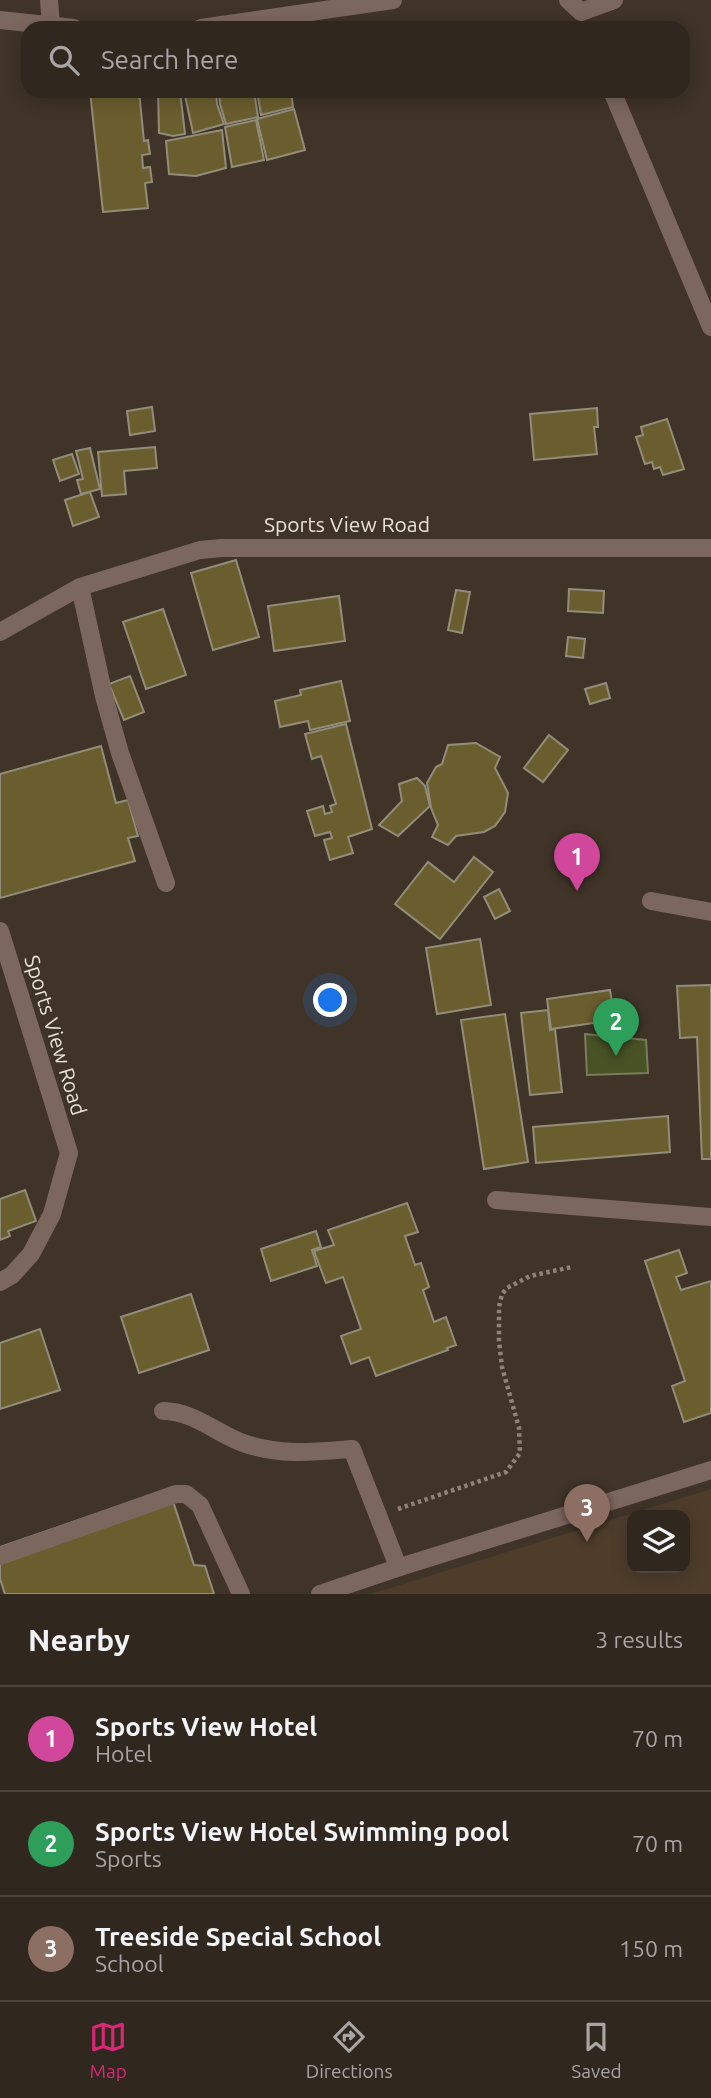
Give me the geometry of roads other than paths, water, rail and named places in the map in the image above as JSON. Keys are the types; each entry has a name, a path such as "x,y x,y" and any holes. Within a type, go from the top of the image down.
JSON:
{"street":[{"path":"49,0 51,21"},
{"path":"249,21 393,0"},
{"path":"578,13 614,0"},
{"path":"0,20 21,22"},
{"path":"615,98 711,327"},
{"name":"Sports View Road","path":"0,632 80,587 200,550 235,547 711,548"},
{"path":"80,587 104,696 120,752 166,883"},
{"path":"651,901 711,912"},
{"name":"Sports View Road","path":"0,931 69,1153 52,1213 31,1254 12,1275 0,1282"},
{"path":"496,1200 711,1217"},
{"path":"163,1411 183,1412 241,1442 270,1451 297,1454 352,1449 400,1567"},
{"path":"320,1594 711,1470"},
{"path":"0,1556 176,1494 186,1494 200,1505 240,1594"}],"place":[{"name":"Sports View Hotel","path":"577,891"},
{"name":"Sports View Hotel Swimming pool","path":"616,1056"},
{"name":"Treeside Special School","path":"587,1542"}]}
